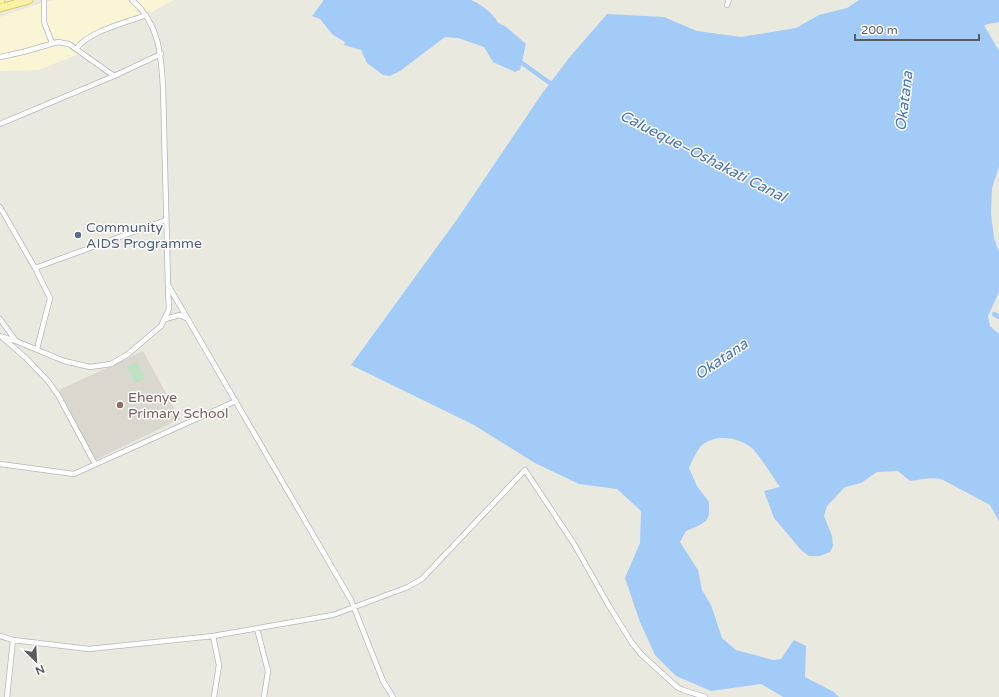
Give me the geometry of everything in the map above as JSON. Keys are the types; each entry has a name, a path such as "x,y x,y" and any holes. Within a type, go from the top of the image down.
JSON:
{"main road":[{"path":"0,8 29,0"}],"street":[{"path":"44,0 44,22 52,43"},
{"path":"1,336 16,340 64,361 90,367 111,364 128,354 161,326 170,309 161,54 155,33 146,15 132,0"},
{"path":"76,49 85,39 95,34 146,15"},
{"path":"0,57 58,42 64,43 76,49 114,76"},
{"path":"0,124 114,76 161,54"},
{"path":"0,207 35,268 50,298 37,349"},
{"path":"35,268 166,220"},
{"path":"168,285 354,607 383,681 393,697"},
{"path":"165,318 180,315 186,318"},
{"path":"0,319 16,340"},
{"path":"1,336 48,380 58,395 94,464"},
{"path":"0,464 74,474 236,401"},
{"path":"0,636 13,640 89,649 213,636 333,615 408,588 422,579 525,470 574,544 609,606 637,649 677,687 705,697"},
{"path":"257,629 268,671 264,697"},
{"path":"213,636 219,665 214,697"},
{"path":"7,697 13,640"}],"shaded area":[{"path":"55,0 174,0 146,15 85,39 82,53 38,70 0,71 0,17 44,2"},
{"name":"Ehenye Primary School","path":"143,351 180,419 95,460 59,390"}],"green space":[{"path":"137,362 145,379 135,383 127,367"}],"water":[{"path":"324,0 471,0 487,10 494,16 498,23 505,26 526,44 520,70 515,72 493,62 484,47 458,38 445,37 400,71 390,76 383,75 367,63 361,50 344,45 345,42 333,35 320,19 312,16"},
{"name":"Okatana","path":"859,0 999,0 999,22 984,25 999,51 999,167 992,188 991,214 994,238 999,252 999,292 988,316 990,326 999,334 999,521 990,505 943,480 931,478 910,481 898,471 877,472 861,483 845,487 827,506 824,516 832,536 833,546 830,552 820,556 809,556 801,550 774,518 764,491 780,487 753,449 735,439 720,438 707,442 699,448 689,468 697,486 709,502 709,515 706,521 686,531 680,542 698,570 702,590 711,605 722,638 736,650 773,660 781,659 794,640 806,646 805,677 834,692 839,697 783,697 761,684 711,691 676,676 655,655 640,622 625,578 640,543 641,511 617,489 579,484 535,463 474,425 351,365 458,218 541,95 569,58 607,14 664,17 697,31 741,37 796,28 819,15 847,8"}],"waterway":[{"name":"Calueque–Oshakati Canal","path":"522,63 554,86"},
{"name":"Calueque–Oshakati Canal","path":"994,314 999,317"}],"place":[{"name":"Community AIDS Programme","path":"78,235"},
{"name":"Ehenye Primary School","path":"120,405"}]}
